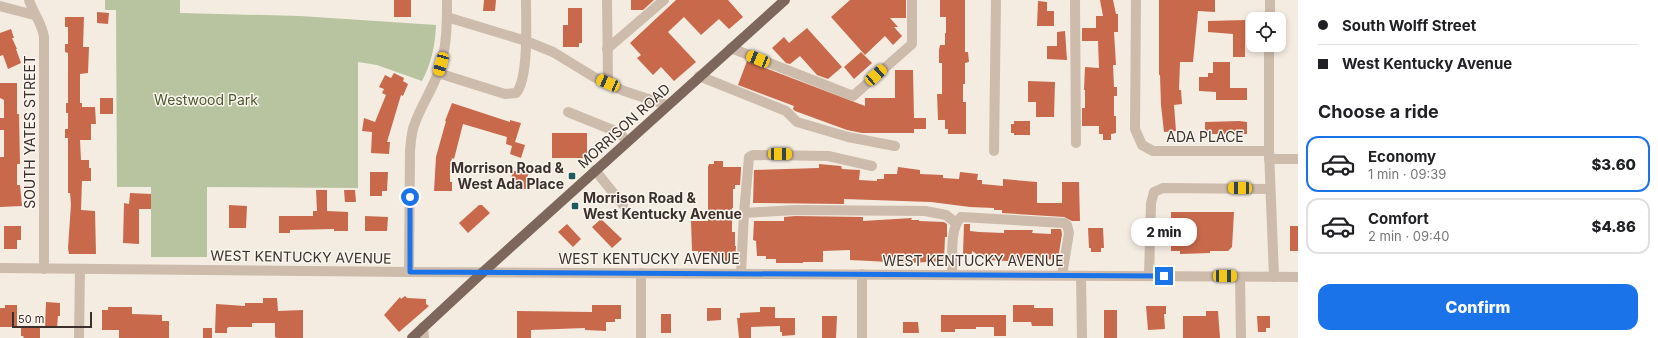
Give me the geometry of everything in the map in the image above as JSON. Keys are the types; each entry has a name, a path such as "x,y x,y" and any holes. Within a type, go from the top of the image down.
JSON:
{"main road":[{"name":"MORRISON ROAD","path":"412,338 595,170 784,0"}],"street":[{"name":"SOUTH YATES STREET","path":"29,0 34,15 39,20 44,30 44,269"},
{"path":"410,272 411,136 414,124 438,73 445,48 447,0"},
{"path":"438,73 505,94 513,94 518,90 522,83 526,42 526,0"},
{"path":"607,0 608,83"},
{"path":"607,49 664,0"},
{"path":"731,48 853,96 912,44 912,0"},
{"path":"994,151 996,0"},
{"path":"1076,0 1076,143"},
{"name":"ADA PLACE","path":"1136,0 1135,129 1142,145 1152,151 1269,155 1298,159"},
{"path":"1270,0 1270,12"},
{"path":"0,6 34,15"},
{"path":"447,17 553,52 594,77 624,91 667,105"},
{"path":"1269,52 1269,155 1274,277"},
{"path":"699,76 786,111 797,122 848,137 895,146"},
{"path":"568,112 620,133 627,142"},
{"path":"741,274 747,167 749,157 752,155 828,156 872,166"},
{"path":"595,170 623,205"},
{"path":"1149,276 1151,203 1154,192 1163,188 1270,189"},
{"path":"744,212 795,210 925,211 946,215 956,223"},
{"path":"952,275 954,231 956,223 961,218 1067,225 1069,233 1062,276"},
{"name":"WEST KENTUCKY AVENUE","path":"0,268 482,273 1298,277"},
{"path":"79,338 80,269"},
{"path":"641,273 641,338"},
{"path":"862,274 862,338"},
{"path":"1081,276 1082,338"},
{"path":"1240,276 1241,338"},
{"path":"423,327 424,338"}],"green space":[{"name":"Westwood Park","path":"105,0 180,0 180,13 300,16 436,25 435,40 431,60 422,81 377,65 358,62 358,188 207,187 207,257 151,257 151,187 117,187 116,10 105,10"}],"building":[{"path":"394,0 411,0 411,17 394,17"},
{"path":"484,0 496,0 495,11 483,11"},
{"path":"631,0 654,0 643,10 631,10"},
{"path":"676,0 728,0 743,17 729,29 719,19 701,35 684,17 668,32 696,62 674,81 661,67 653,75 637,58 641,55 630,43"},
{"path":"850,0 906,0 906,18 890,18 898,27 894,27 902,36 893,45 885,36 865,55 831,17"},
{"path":"940,0 965,0 965,52 968,52 969,62 965,63 965,84 963,84 963,102 966,102 966,134 948,134 948,129 945,129 945,120 938,120 937,94 942,94 942,63 939,63 939,50 940,45 945,45 946,33 946,17 940,17"},
{"path":"1100,0 1113,0 1116,14 1118,14 1118,32 1114,32 1116,65 1113,65 1114,87 1117,87 1117,96 1114,96 1116,133 1111,134 1111,140 1103,140 1103,134 1099,134 1099,126 1082,126 1082,108 1085,108 1085,67 1099,68 1098,41 1082,41 1082,28 1096,28 1096,16 1103,16"},
{"path":"1159,0 1215,0 1215,12 1198,11 1193,62 1180,62 1179,90 1181,90 1182,104 1174,105 1176,131 1164,132 1159,75"},
{"path":"1038,1 1047,2 1047,11 1054,11 1054,26 1037,26"},
{"path":"568,8 582,8 582,43 579,43 579,47 563,47 563,25 568,25"},
{"path":"97,12 109,13 108,24 97,23"},
{"path":"65,17 84,17 83,47 89,47 88,73 80,74 80,103 82,103 82,107 95,107 96,124 91,124 91,140 80,140 81,160 89,160 89,168 91,168 91,181 82,181 81,210 95,211 96,254 69,254 68,248 71,204 70,193 68,193 68,138 65,138 65,129 68,129 68,113 66,113 66,103 68,103 68,53 65,52 65,44 68,44 68,27 65,27"},
{"path":"1245,20 1245,57 1233,57 1233,34 1208,32 1208,21"},
{"path":"807,28 842,67 828,79 817,75 800,56 790,64 786,63 772,48 784,37 789,43"},
{"path":"11,29 14,38 12,38 21,63 8,69 3,55 0,56 0,33"},
{"path":"1065,31 1067,60 1047,59 1047,46 1057,46 1057,32"},
{"path":"861,52 872,63 854,79 844,67"},
{"path":"747,61 865,106 865,98 895,98 895,70 913,70 914,118 926,118 926,129 914,129 914,133 862,133 847,130 795,111 793,109 794,106 738,85"},
{"path":"1213,62 1230,62 1230,88 1247,88 1247,100 1216,100 1216,92 1199,91 1199,77 1208,77 1208,73 1213,73"},
{"path":"394,73 404,78 403,81 408,84 403,96 401,95 387,142 390,142 389,154 371,153 372,132 362,131 364,118 375,122 386,95 382,93 384,89 379,87 385,75 391,78"},
{"path":"1028,81 1055,82 1054,117 1036,117 1036,102 1028,102"},
{"path":"0,83 17,83 20,164 17,164 17,185 20,185 22,206 0,207 0,157 4,157 4,130 0,130 0,118 4,118 4,100 0,98"},
{"path":"100,98 113,98 113,114 100,114"},
{"path":"452,103 510,122 510,120 521,123 515,142 525,145 521,158 510,154 512,146 506,144 507,137 463,124 454,159 452,158 450,167 450,182 452,182 452,191 434,191 436,157 445,121"},
{"path":"1014,121 1030,121 1030,135 1014,135 1014,133 1011,133 1011,124 1014,124"},
{"path":"1205,122 1247,122 1247,134 1205,134"},
{"path":"552,133 587,133 587,158 552,158"},
{"path":"714,161 723,161 723,167 741,167 740,185 735,185 735,189 733,189 732,232 735,232 735,262 725,262 725,256 698,255 698,251 692,251 691,221 708,221 708,167 709,164 714,164"},
{"path":"819,164 841,166 842,169 860,170 859,180 877,181 877,179 884,179 884,174 897,174 898,167 920,170 920,174 943,175 943,178 959,179 960,172 978,174 977,180 982,180 982,184 1003,186 1003,179 1037,182 1037,203 1062,203 1062,182 1079,182 1080,221 1072,221 1064,217 1002,213 1002,210 994,210 994,208 970,207 931,202 844,199 844,204 753,203 754,170 819,168"},
{"path":"512,171 528,172 527,189 511,188"},
{"path":"370,172 388,172 387,191 382,191 382,196 370,196"},
{"path":"316,190 327,190 327,211 348,212 348,231 334,231 334,229 290,230 290,233 279,233 279,216 313,216 313,211 317,211"},
{"path":"344,190 355,190 356,202 345,202"},
{"path":"130,193 151,194 151,209 139,209 139,244 123,243 124,203 129,204"},
{"path":"229,205 247,206 246,228 229,228"},
{"path":"479,205 482,205 490,213 468,233 459,223"},
{"path":"1171,212 1234,212 1232,247 1228,251 1210,251 1210,253 1180,254 1180,251 1171,251 1171,236 1167,236 1167,227 1171,227"},
{"path":"365,216 388,217 387,231 365,231"},
{"path":"784,217 863,217 863,221 912,218 911,220 944,222 947,224 947,237 945,237 944,261 909,263 850,260 850,250 823,251 823,262 776,263 776,259 766,259 766,256 757,256 756,241 753,240 754,221 784,221"},
{"path":"601,219 622,239 612,248 592,227"},
{"path":"567,224 581,239 573,247 558,232"},
{"path":"964,224 970,224 970,231 979,232 1004,233 1004,230 1033,230 1032,233 1051,234 1051,229 1061,229 1062,234 1058,259 1033,260 1032,262 986,260 972,251 972,254 963,254"},
{"path":"4,226 21,226 21,240 17,240 17,249 4,249"},
{"path":"1290,226 1298,226 1298,251 1290,251"},
{"path":"1088,228 1103,228 1104,248 1101,248 1101,252 1091,252 1091,248 1089,248"},
{"path":"405,296 407,298 426,299 426,304 429,306 399,332 384,315 400,297 401,299"},
{"path":"263,298 277,298 278,311 303,310 303,338 275,337 275,323 252,323 252,327 229,327 227,328 227,333 215,333 216,304 245,306 245,303 263,303"},
{"path":"46,302 60,303 60,316 58,316 57,328 45,328"},
{"path":"5,305 17,305 17,327 0,327 0,308 5,308"},
{"path":"592,305 621,305 621,319 615,319 615,322 606,322 606,331 585,330 585,328 531,330 531,338 517,338 517,311 592,312"},
{"path":"1013,305 1034,305 1034,308 1053,308 1053,326 1032,326 1031,322 1013,322"},
{"path":"1146,306 1166,306 1166,314 1164,314 1165,329 1148,330"},
{"path":"108,307 132,307 132,314 162,315 162,321 169,321 169,338 119,338 119,330 102,330 102,310 108,310"},
{"path":"760,307 775,307 775,318 795,318 795,335 782,336 780,326 751,327 751,338 739,338 737,318 740,318 740,313 760,312"},
{"path":"707,308 721,308 721,320 707,321"},
{"path":"1104,310 1117,310 1117,338 1104,338"},
{"path":"1206,311 1218,311 1220,338 1183,338 1183,316 1206,316"},
{"path":"661,314 671,314 671,333 661,333"},
{"path":"941,315 1006,315 1006,336 994,336 994,327 976,327 976,329 955,329 955,332 941,332"},
{"path":"822,316 837,316 836,338 822,338"},
{"path":"1257,316 1270,316 1270,328 1266,328 1266,332 1258,332"},
{"path":"903,322 918,322 919,333 903,333"},
{"path":"21,327 40,327 40,338 24,338 21,336"},
{"path":"203,328 212,328 212,338 203,338"}],"place":[{"name":"Morrison Road & West Ada Place","path":"572,176"},
{"name":"Morrison Road & West Kentucky Avenue","path":"575,206"}],"route":[{"path":"410,197 410,272 1164,276"}]}
